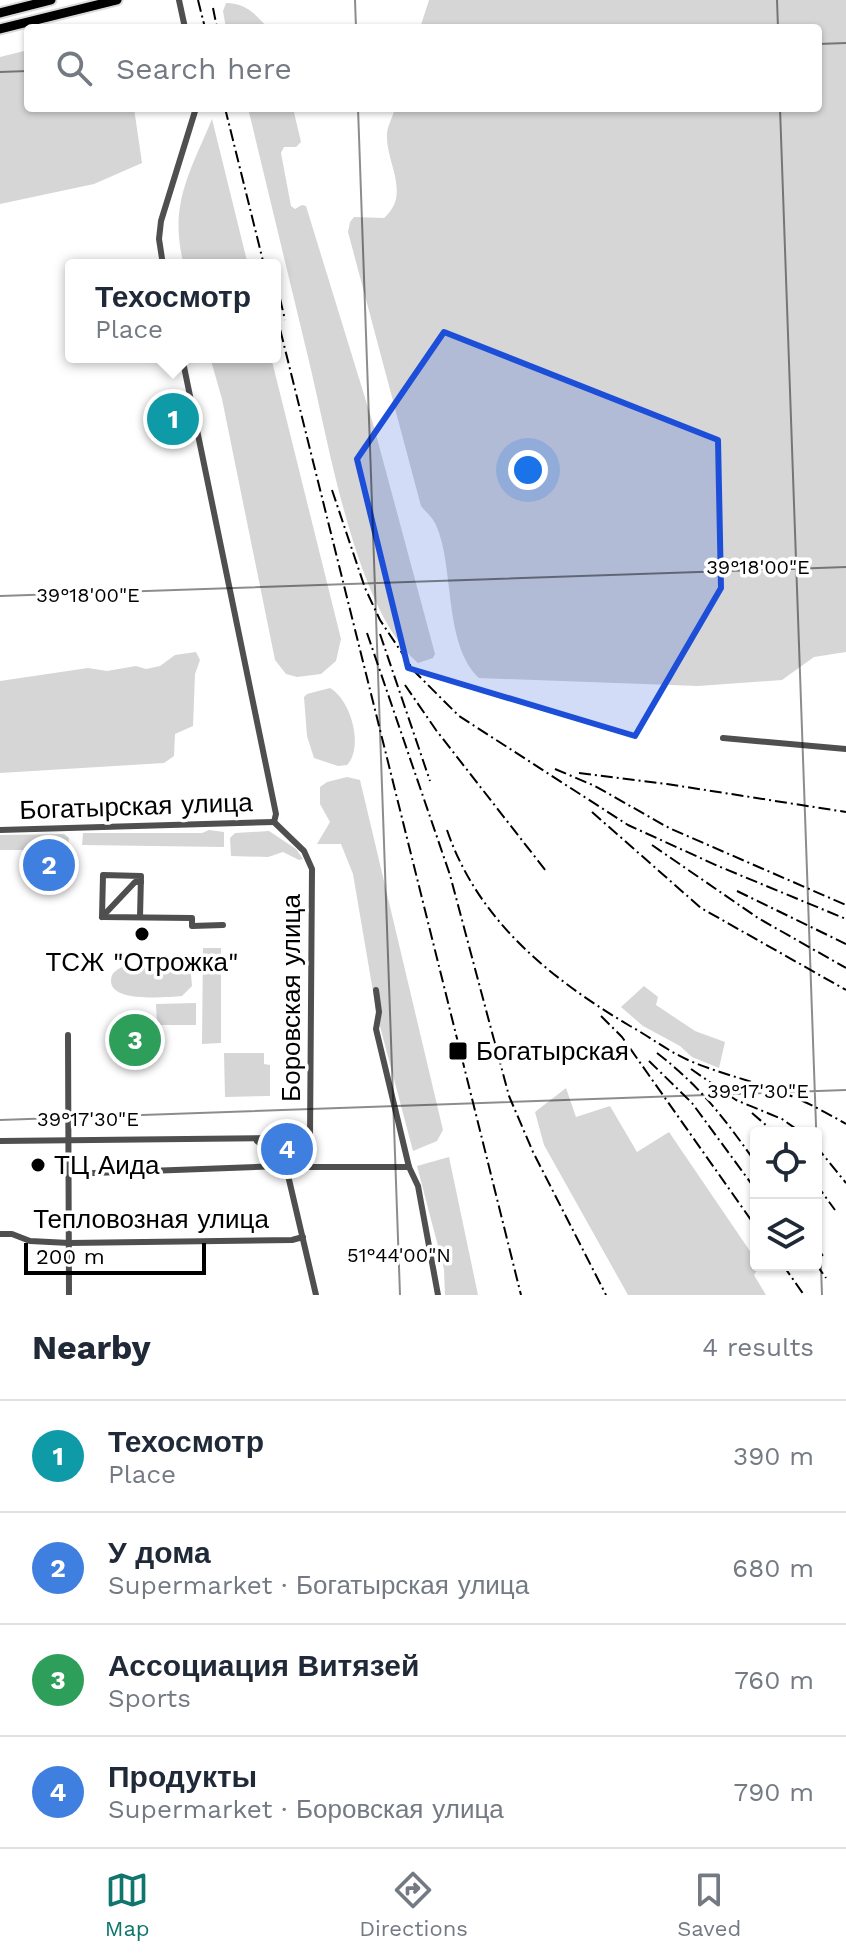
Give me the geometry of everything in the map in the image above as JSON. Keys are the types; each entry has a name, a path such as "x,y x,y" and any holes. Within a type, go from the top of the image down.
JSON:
{"highway":[{"path":"0,13 51,0"},
{"path":"0,29 117,0"}],"street":[{"path":"179,0 184,24"},
{"path":"162,259 159,239 161,221 195,112"},
{"path":"183,363 263,739 276,814 274,822"},
{"path":"723,738 846,749"},
{"name":"Богатырская улица","path":"0,830 274,822"},
{"name":"Боровская улица","path":"274,822 304,851 312,869 310,1138 279,1138 279,1157"},
{"path":"102,917 103,875 141,876 140,917"},
{"path":"102,917 135,882 141,882"},
{"path":"102,917 192,918 192,926 223,925"},
{"path":"376,990 379,1012 376,1029 409,1167 418,1186 438,1295"},
{"path":"68,1035 69,1295"},
{"path":"0,1141 279,1138"},
{"name":"Боровская улица","path":"254,1140 279,1157 286,1168 316,1295"},
{"path":"67,1174 409,1167"},
{"name":"Тепловозная улица","path":"0,1234 12,1234 30,1241 69,1243 292,1240 303,1237"}],"highlighted area":[{"path":"444,332 718,440 721,588 635,736 408,668 357,459"}],"shaded area":[{"path":"429,0 846,0 846,652 814,657 782,680 698,686 479,678 460,646 442,543 435,522 421,506 348,232 354,217 384,218 396,198 397,188 387,144 394,112 822,112 822,24 421,24"},
{"path":"226,3 245,7 264,24 225,24 223,11"},
{"path":"24,51 24,112 135,112 142,163 94,184 0,204 0,57"},
{"path":"249,112 294,112 301,142 296,147 284,147 281,153 291,206 295,209 306,206 374,427 435,654 433,658 418,663 396,638 377,604 347,520"},
{"path":"212,119 247,259 183,259 180,207 189,173"},
{"path":"212,363 272,363 341,639 336,661 321,674 297,677 286,674 275,660 222,399"},
{"path":"196,652 200,660 195,674 193,726 175,734 174,756 164,763 0,773 0,681 88,668 107,671 136,666 146,669 160,666 175,655"},
{"path":"330,688 344,703 353,724 354,747 347,765 338,766 314,758 307,736 304,697"},
{"path":"347,777 360,780 443,1130 437,1141 413,1151 377,1015 353,874 341,844 317,844 330,822 320,804 320,787"},
{"path":"209,830 224,832 224,847 82,845 83,833 202,833"},
{"path":"269,831 296,849 303,859 283,852 268,857 231,856 230,838 235,833"},
{"path":"64,834 69,838 68,847 64,850 0,850 0,835"},
{"path":"203,948 221,948 221,1043 202,1044"},
{"path":"122,967 178,967 191,974 192,986 182,996 129,996 113,988 111,981 114,972"},
{"path":"644,986 658,997 656,1005 695,1031 725,1042 719,1068 692,1057 680,1046 643,1026 621,1007"},
{"path":"196,1003 196,1025 157,1025 156,1004"},
{"path":"224,1053 264,1053 264,1064 270,1065 270,1096 225,1097"},
{"path":"566,1088 576,1117 610,1106 637,1152 669,1132 750,1251 750,1271 757,1271 754,1275 766,1295 628,1295 544,1145 535,1112"},
{"path":"449,1157 478,1295 445,1295 444,1269 417,1166"}],"railway":[{"path":"198,0 204,24"},
{"path":"213,8 216,24"},
{"path":"226,112 263,259"},
{"path":"281,303 285,320"},
{"path":"281,333 521,1295"},
{"path":"332,490 365,588 380,620 414,671 459,716 628,825 846,919"},
{"path":"367,633 450,875 509,1096 533,1152 606,1295"},
{"path":"380,634 430,781"},
{"path":"405,685 436,730 546,871"},
{"path":"555,769 595,786 669,828 846,905"},
{"path":"579,773 846,812"},
{"path":"592,812 701,908 846,990"},
{"path":"447,830 461,863 498,920 520,944 572,988 681,1056 794,1097 846,1124"},
{"path":"652,845 758,918 846,968"},
{"path":"737,891 846,944"},
{"path":"601,1016 622,1037 750,1218"},
{"path":"657,1053 687,1078 711,1104 750,1155"},
{"path":"649,1061 692,1103 750,1182"},
{"path":"691,1069 736,1100 793,1127"},
{"path":"752,1113 768,1127"},
{"path":"822,1153 846,1183"},
{"path":"822,1192 835,1210"},
{"path":"822,1255 825,1259"},
{"path":"787,1271 804,1295"},
{"path":"821,1271 826,1278"}],"place":[{"name":"Техосмотр","path":"173,419"},
{"name":"У дома","path":"49,865"},
{"name":"ТСЖ \"Отрожка\"","path":"142,934"},
{"name":"Ассоциация Витязей","path":"135,1040"},
{"name":"Богатырская","path":"458,1051"},
{"name":"Продукты","path":"287,1149"},
{"name":"ТЦ Аида","path":"38,1165"}]}
